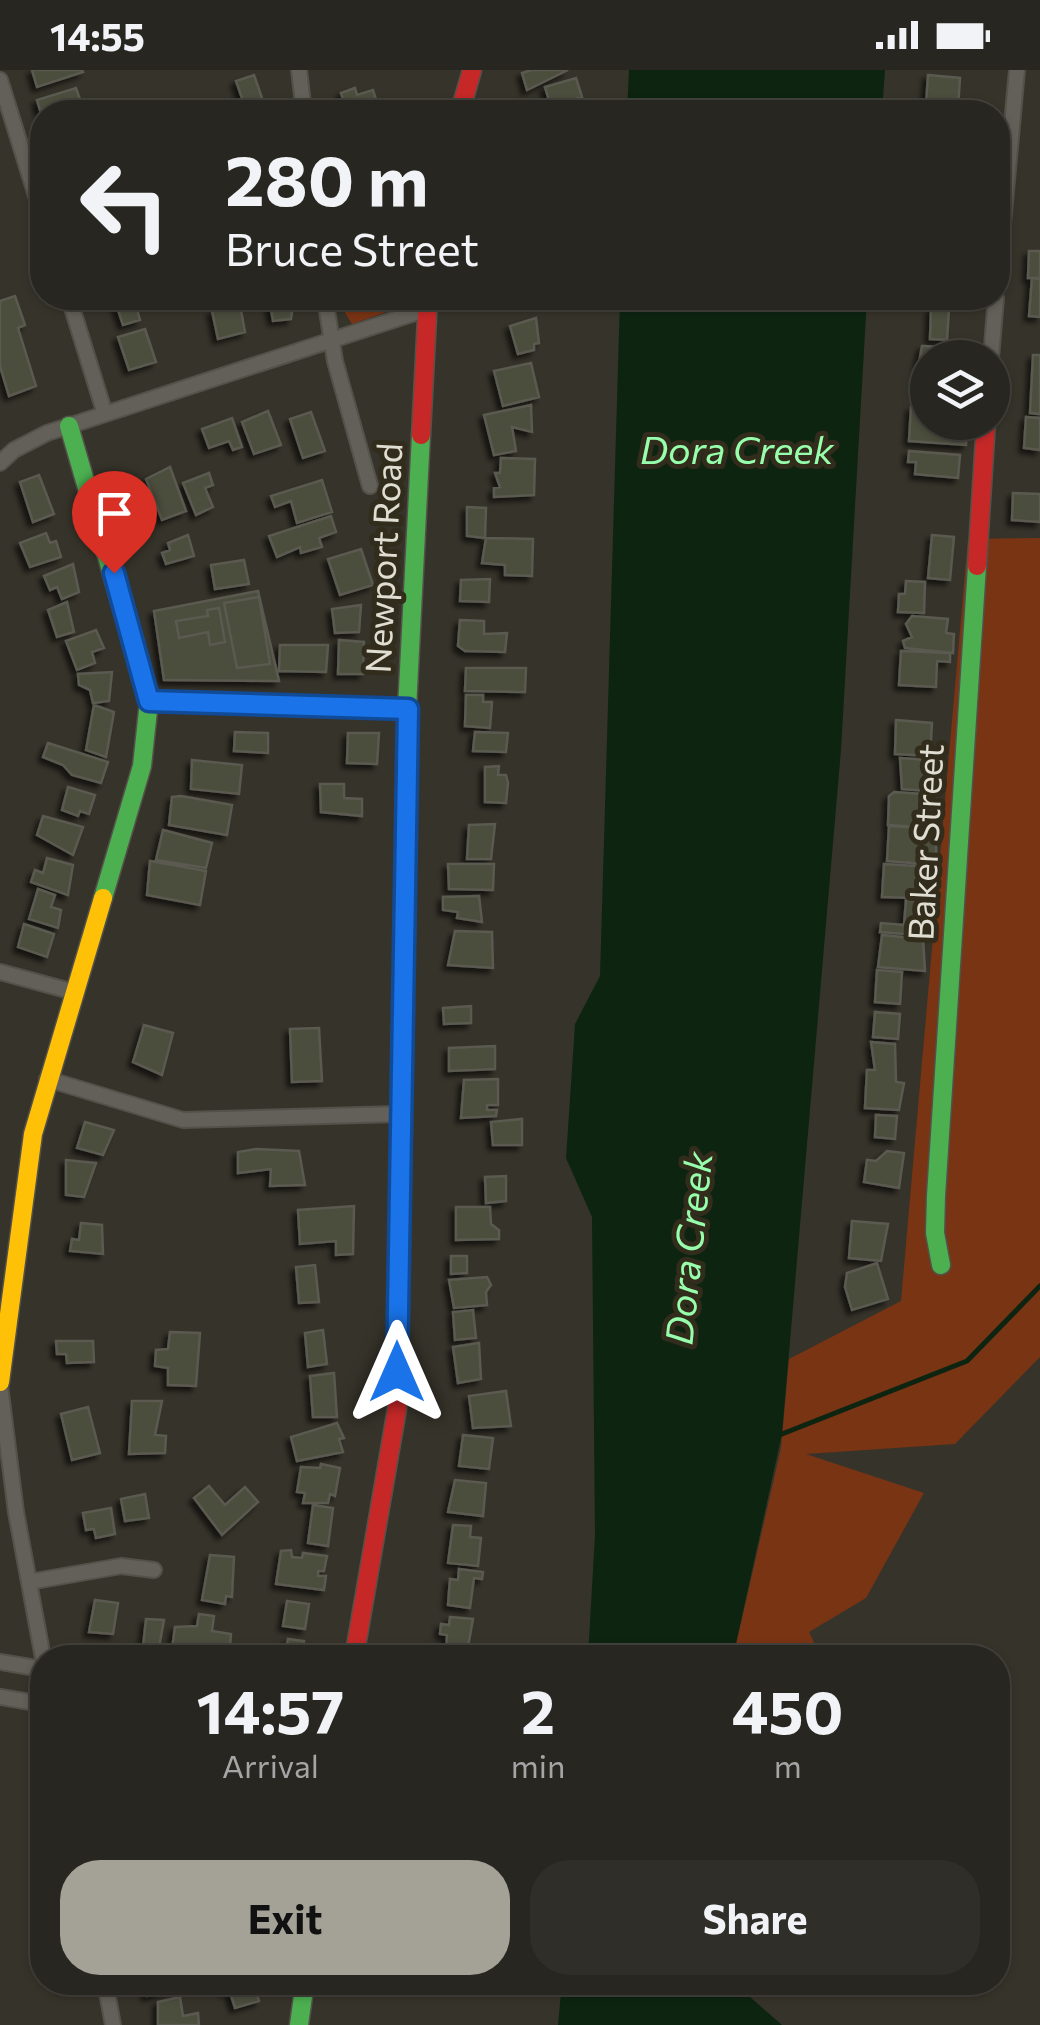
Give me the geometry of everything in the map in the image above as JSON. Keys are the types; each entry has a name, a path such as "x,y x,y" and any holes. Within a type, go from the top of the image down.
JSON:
{"street":[{"path":"299,70 303,100"},
{"path":"463,100 472,70"},
{"path":"1010,147 1017,70"},
{"path":"0,80 30,176"},
{"path":"72,310 105,414"},
{"path":"327,310 330,341 370,486"},
{"path":"0,462 30,440 330,341 409,310"},
{"name":"Newport Road","path":"356,1645 396,1410 398,1114 408,709 427,310"},
{"path":"992,340 995,310"},
{"path":"41,1645 0,1384 27,1169 47,1079 142,766 149,701 69,426"},
{"name":"Baker Street","path":"941,1265 935,1233 936,1196 985,440"},
{"path":"149,701 408,709"},
{"path":"0,972 74,992"},
{"path":"47,1079 183,1120 398,1114"},
{"path":"29,1582 121,1566 154,1570"},
{"path":"0,1662 30,1666"},
{"path":"0,1697 30,1702"},
{"path":"107,1995 113,2025"},
{"path":"298,2025 303,1995"}],"shaded area":[{"path":"343,310 392,310 352,324"},
{"path":"1040,538 1040,1357 955,1444 806,1454 924,1493 866,1598 809,1632 815,1645 736,1645 781,1448 789,1359 901,1301 968,539"}],"water":[{"path":"629,70 885,70 883,100 628,100"},
{"name":"Dora Creek","path":"620,310 866,310 841,750 782,1434 736,1645 589,1645 595,1535 592,1217 566,1158 575,1024 600,976"},
{"path":"561,1995 748,1995 782,2025 558,2025"}],"building":[{"path":"32,70 82,70 83,72 37,87"},
{"path":"568,70 527,90 522,73"},
{"path":"254,75 262,98 243,100 236,81"},
{"path":"928,75 960,78 959,100 926,100"},
{"path":"576,78 582,97 549,100 545,87"},
{"path":"76,88 80,100 37,100"},
{"path":"355,88 357,95 373,90 376,100 343,100 341,93"},
{"path":"1029,251 1040,251 1040,278 1028,278"},
{"path":"1032,278 1040,279 1040,317 1029,316"},
{"path":"15,296 25,325 18,328 36,386 9,396 0,366 0,301"},
{"path":"118,310 137,310 140,320 123,325"},
{"path":"241,310 245,332 218,339 212,311"},
{"path":"271,310 292,310 291,319 273,321"},
{"path":"931,310 949,310 947,340 930,339"},
{"path":"536,318 539,343 534,344 534,350 518,354 510,326"},
{"path":"145,329 156,362 129,370 118,337"},
{"path":"1033,355 1040,355 1040,414 1030,413"},
{"path":"531,363 539,397 503,406 494,371"},
{"path":"531,405 532,432 512,427 516,451 494,455 484,415"},
{"path":"268,411 281,445 254,454 242,422"},
{"path":"311,412 325,451 303,458 290,419"},
{"path":"1026,417 1040,418 1040,450 1024,448"},
{"path":"232,418 242,447 233,450 229,441 209,448 202,429"},
{"path":"910,424 910,440 966,440 966,445 909,441"},
{"path":"909,451 960,455 958,478 915,474 916,462 908,462"},
{"path":"501,458 535,459 534,495 494,497 494,488 500,487 495,473 500,473"},
{"path":"170,467 186,511 162,520 146,479"},
{"path":"209,473 213,485 205,488 213,507 196,515 183,483"},
{"path":"39,475 54,514 33,522 20,482"},
{"path":"322,480 332,512 297,523 291,501 275,507 271,496"},
{"path":"1013,493 1040,494 1040,522 1012,520"},
{"path":"467,507 486,508 485,538 467,536"},
{"path":"331,516 336,532 319,538 322,547 301,553 300,547 277,557 269,536"},
{"path":"46,533 50,543 56,541 61,557 30,567 20,543"},
{"path":"188,535 194,556 166,564 162,553 170,550 168,543"},
{"path":"932,535 954,537 950,580 928,578"},
{"path":"486,538 533,539 532,576 505,575 505,565 482,563"},
{"path":"361,549 373,585 340,595 328,559"},
{"path":"244,560 249,584 215,589 211,565"},
{"path":"73,564 79,592 62,599 57,587 50,590 44,576"},
{"path":"490,579 489,602 460,601 461,580"},
{"path":"906,581 925,582 924,613 898,612 899,594 905,594"},
{"path":"258,591 279,681 164,680 154,611"},
{"path":"259,597 270,664 237,668 224,603"},
{"path":"67,602 74,632 57,637 48,610"},
{"path":"361,605 359,632 335,633 332,609"},
{"path":"219,608 225,642 210,645 208,632 179,638 176,621 208,616 207,610"},
{"path":"912,616 948,619 946,633 954,634 953,653 905,648 903,641 912,637 906,624"},
{"path":"460,620 484,621 484,634 507,633 505,652 465,651 458,646"},
{"path":"96,630 104,648 92,652 95,663 77,670 66,641"},
{"path":"339,640 364,642 363,674 338,674"},
{"path":"280,645 328,645 326,672 279,671"},
{"path":"901,651 950,653 950,662 937,661 936,687 899,685"},
{"path":"466,668 526,668 525,692 465,691"},
{"path":"112,672 109,701 93,703 90,690 79,685 78,674"},
{"path":"466,695 483,695 483,702 492,702 490,728 465,726"},
{"path":"94,705 114,712 106,757 86,750"},
{"path":"896,720 932,723 930,756 895,754"},
{"path":"235,732 268,733 268,753 234,751"},
{"path":"475,732 508,733 506,752 473,751"},
{"path":"348,733 379,733 377,764 347,763"},
{"path":"48,743 108,762 101,783 72,775 63,765 43,757"},
{"path":"900,758 929,760 927,791 902,789"},
{"path":"192,760 242,765 239,794 191,789"},
{"path":"499,766 498,775 506,775 508,783 506,803 485,802 485,767"},
{"path":"320,784 344,784 344,798 362,799 362,816 321,812"},
{"path":"68,787 95,795 89,814 80,811 78,816 62,810"},
{"path":"894,792 937,795 935,828 888,825 889,796"},
{"path":"172,797 232,805 227,835 169,825"},
{"path":"43,816 83,827 73,855 37,835"},
{"path":"495,824 491,859 467,859 469,825"},
{"path":"889,826 935,829 937,865 887,861"},
{"path":"163,830 212,843 206,868 156,860"},
{"path":"47,858 73,865 68,895 31,882 35,870 43,873"},
{"path":"150,861 206,871 200,905 147,895"},
{"path":"448,864 494,864 493,890 449,889"},
{"path":"884,864 932,867 931,883 925,882 924,891 915,891 914,898 882,897"},
{"path":"38,889 55,895 51,907 61,910 58,928 29,919"},
{"path":"479,896 482,922 457,918 458,912 443,910 443,897"},
{"path":"906,900 932,902 929,936 880,932 881,923 904,925"},
{"path":"24,924 54,934 47,957 18,947"},
{"path":"455,931 492,932 493,968 448,965"},
{"path":"882,935 923,939 925,971 878,967"},
{"path":"877,970 902,972 900,1004 875,1002"},
{"path":"471,1006 471,1023 444,1024 443,1008"},
{"path":"875,1012 900,1014 898,1039 873,1037"},
{"path":"144,1025 173,1033 162,1075 133,1062"},
{"path":"319,1028 322,1081 292,1082 290,1029"},
{"path":"871,1042 895,1044 896,1082 904,1083 899,1110 865,1108 867,1070 875,1070"},
{"path":"495,1046 495,1069 449,1071 449,1048"},
{"path":"498,1079 498,1105 487,1105 487,1110 497,1110 496,1116 461,1118 464,1080"},
{"path":"876,1115 897,1116 895,1139 875,1137"},
{"path":"522,1119 522,1145 493,1145 491,1122"},
{"path":"85,1122 114,1130 103,1155 77,1148"},
{"path":"299,1151 305,1185 270,1186 271,1169 238,1173 238,1152"},
{"path":"887,1151 904,1153 899,1188 864,1182 867,1160 876,1161"},
{"path":"66,1160 96,1163 84,1197 66,1195"},
{"path":"506,1176 506,1201 486,1203 485,1177"},
{"path":"354,1206 353,1254 336,1255 336,1241 300,1244 298,1210"},
{"path":"456,1207 490,1207 491,1224 499,1230 499,1239 456,1240"},
{"path":"852,1221 888,1224 881,1261 849,1258"},
{"path":"81,1223 102,1225 103,1254 70,1251 72,1239 79,1240"},
{"path":"451,1256 467,1256 467,1273 451,1274"},
{"path":"877,1263 888,1299 852,1310 845,1287 847,1273"},
{"path":"315,1265 319,1302 299,1303 296,1267"},
{"path":"487,1277 491,1285 486,1292 487,1305 454,1308 449,1280"},
{"path":"473,1310 476,1338 455,1340 453,1312"},
{"path":"323,1330 327,1364 308,1367 305,1333"},
{"path":"170,1332 200,1333 196,1386 168,1385 168,1368 155,1366 156,1350 168,1349"},
{"path":"56,1341 93,1341 94,1362 67,1363 66,1354 57,1354"},
{"path":"479,1343 481,1379 458,1383 453,1347"},
{"path":"334,1373 337,1417 313,1417 310,1376"},
{"path":"506,1391 511,1426 473,1428 469,1396"},
{"path":"132,1401 162,1401 155,1435 166,1436 165,1453 129,1454"},
{"path":"88,1407 100,1453 72,1460 61,1414"},
{"path":"337,1423 344,1438 339,1439 343,1452 297,1461 291,1437"},
{"path":"463,1435 493,1438 489,1469 459,1466"},
{"path":"321,1464 340,1468 335,1496 330,1494 328,1503 303,1503 305,1493 297,1492 301,1467 320,1468"},
{"path":"455,1480 486,1483 483,1516 448,1512"},
{"path":"209,1486 225,1505 245,1487 258,1502 222,1535 194,1498"},
{"path":"145,1494 149,1518 125,1521 121,1499"},
{"path":"313,1505 333,1508 328,1546 308,1543"},
{"path":"111,1508 115,1534 96,1538 94,1529 86,1530 83,1513"},
{"path":"453,1525 471,1526 470,1537 481,1538 478,1566 448,1563"},
{"path":"291,1550 292,1557 302,1558 303,1553 327,1556 324,1571 318,1571 318,1576 326,1576 324,1590 276,1584 281,1551"},
{"path":"210,1555 234,1557 232,1597 226,1596 225,1604 202,1600"},
{"path":"459,1569 483,1572 482,1579 474,1578 470,1608 448,1605 450,1579 458,1580"},
{"path":"95,1600 118,1603 113,1634 89,1632"},
{"path":"287,1601 309,1604 305,1629 283,1626"},
{"path":"199,1614 214,1616 212,1631 231,1634 230,1645 173,1645 175,1627 197,1626"},
{"path":"450,1617 473,1619 468,1645 446,1645 447,1635 440,1634 441,1624 449,1625"},
{"path":"146,1619 164,1620 159,1645 143,1645"},
{"path":"288,1639 304,1641 304,1645 287,1645"},
{"path":"231,1995 257,1995 259,2001 235,2008"},
{"path":"180,1997 183,2016 198,2013 199,2025 158,2025 158,2002"}],"waterway":[{"path":"782,1434 967,1361 1040,1286"}],"traffic: fast":[{"path":"69,426 149,701 142,766 103,898"},
{"path":"401,1133 407,709 421,435"},
{"path":"941,1265 935,1233 936,1196 977,566"},
{"path":"299,2025 303,1995"}],"traffic: slow":[{"path":"0,1382 33,1134 103,898"}],"traffic: jam":[{"path":"463,100 472,70"},
{"path":"421,435 427,310"},
{"path":"977,566 985,440"},
{"path":"356,1645 397,1409 401,1133"}],"route":[{"path":"114,573 149,701 408,709 398,1114 397,1372"}]}
